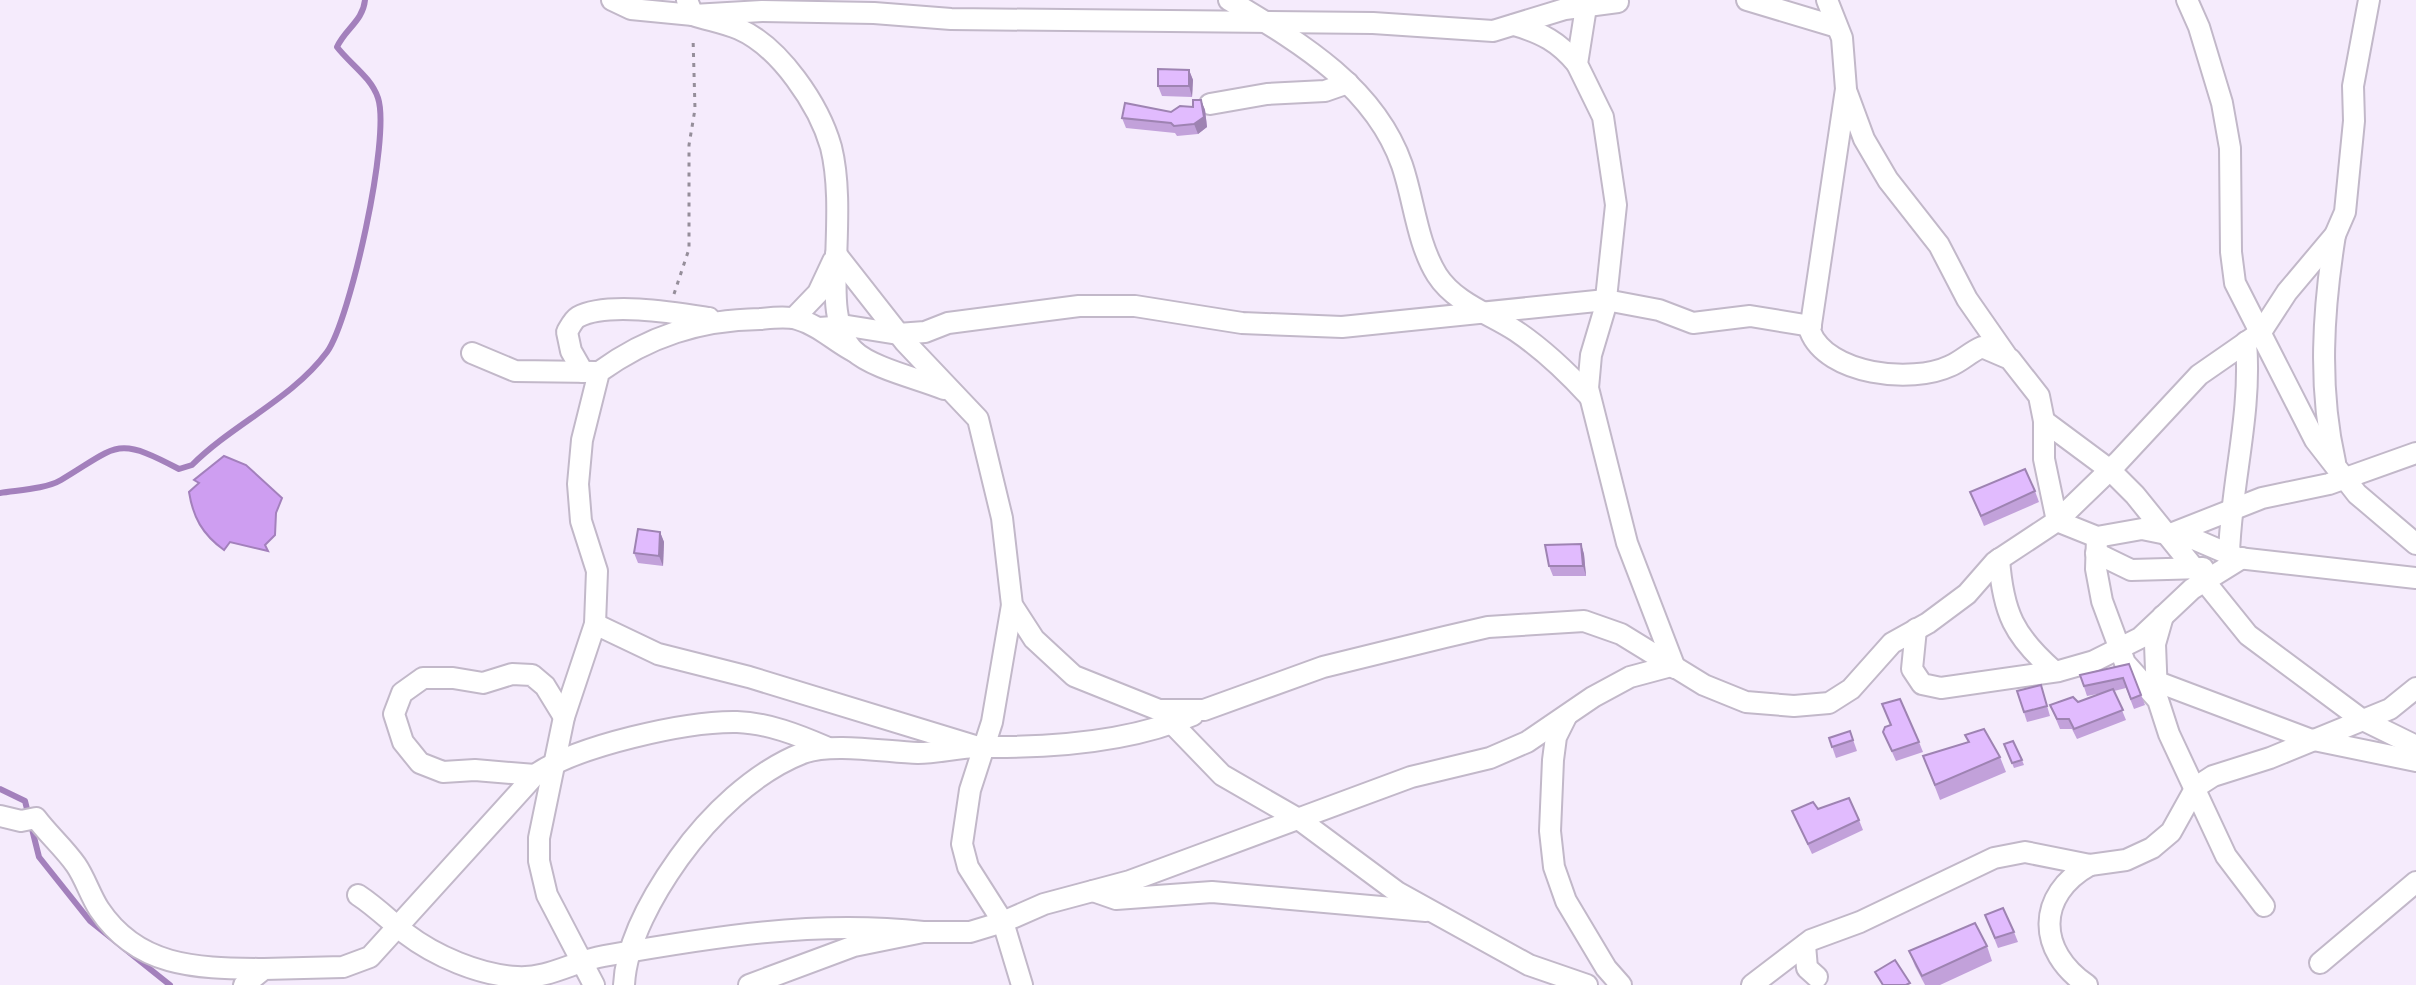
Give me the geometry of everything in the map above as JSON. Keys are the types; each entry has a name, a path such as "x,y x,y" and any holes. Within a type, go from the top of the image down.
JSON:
{"street":[{"path":"612,0 631,9 874,13 951,19 1373,23 1467,31 1493,31 1565,9 1622,1"},
{"path":"742,0 762,11"},
{"path":"1229,0 1308,49 1348,83 1378,117 1401,164 1438,276 1467,304 1515,330 1559,364 1589,396"},
{"path":"1747,0 1837,27"},
{"path":"1827,0 1842,38 1846,89 1811,326 1814,341 1868,373 1924,374 1952,366 1969,352 1982,347 2008,357"},
{"path":"2187,0 2199,27 2222,103 2230,148 2231,252 2235,283 2254,337 2340,475 2416,544"},
{"path":"624,985 630,952 669,872 694,837 772,768 806,752 829,749 931,753 981,748 1011,749 1156,729 1166,717 1204,710 1323,667 1488,627 1584,621 1621,634 1673,667 1746,702 1794,706 1829,703 1851,689 1892,643 1967,594 1999,559 2057,521 2110,470 2199,375 2254,337 2335,235 2345,212 2354,121 2353,86 2369,0"},
{"path":"1577,64 1586,7"},
{"path":"690,8 740,29 767,47 794,74 830,147 836,196 836,254 829,328"},
{"path":"1514,25 1540,33 1561,45 1577,64 1603,117 1613,164 1616,205 1606,300 1591,355 1589,396 1627,543 1673,667"},
{"path":"1210,104 1267,94 1325,91 1348,83"},
{"path":"1846,89 1864,139 1888,180 1939,245 1973,309 2039,396 2044,421 2044,459 2057,521 2131,570 2198,575"},
{"path":"2335,235 2324,360 2325,405 2340,475"},
{"path":"794,318 818,293 836,254"},
{"path":"836,254 898,334 978,419 989,457 1002,518 1012,605 967,804 962,844 968,867 1003,922 1022,985"},
{"path":"591,372 571,351 567,332 576,318 597,311 667,312 721,320 794,318 829,328 898,334 925,332 948,323 1079,306 1135,306 1218,321 1342,327 1606,300 1659,310 1693,323 1750,316 1811,326"},
{"path":"472,353 515,371 591,372 661,336 721,320"},
{"path":"829,328 855,352 952,392"},
{"path":"2236,556 2230,509 2243,441 2254,337"},
{"path":"591,372 578,484 581,521 597,571 595,624 544,769 539,861 547,895 594,985"},
{"path":"2044,421 2110,470 2168,535 2248,635 2352,722 2416,754"},
{"path":"2168,535 2262,498 2416,453"},
{"path":"2096,545 2142,529 2196,540 2236,556 2416,578"},
{"path":"2096,545 2102,601 2125,663 2157,690 2309,739 2416,761"},
{"path":"1916,629 1912,669 1922,684 1941,688 2054,671 2094,661 2140,638 2198,575 2236,556"},
{"path":"1999,559 2005,606 2015,631 2054,671"},
{"path":"1012,605 1034,639 1074,676 1166,717 1222,775 1300,820 1372,875 1529,965 1587,985"},
{"path":"2164,612 2155,644 2157,690 2169,734 2226,856 2264,906"},
{"path":"595,624 658,654 761,681 981,748"},
{"path":"358,895 399,927 460,964 517,977 550,975 581,961 725,934 785,928 873,926 923,932 970,932 1044,904 1093,891 1300,820 1411,777 1490,758 1527,742 1630,677 1673,667"},
{"path":"564,717 545,686 532,675 512,674 483,683 453,678 423,678 402,693 394,714 403,742 420,763 443,772 544,769 651,733 736,722 772,727 829,749"},
{"path":"1755,985 1805,945 1994,858 2025,852 2090,865 2126,860 2152,848 2171,832 2196,787 2213,776 2270,758 2309,739 2390,709 2416,688"},
{"path":"2390,709 2416,710"},
{"path":"1568,714 1556,737 1553,760 1550,831 1554,867 1566,901 1606,968 1621,985"},
{"path":"2352,722 2416,746"},
{"path":"0,816 28,819 77,867 100,911 139,948 160,961 219,968 343,967 370,957 544,769"},
{"path":"2077,982 2047,927 2050,906 2059,888 2090,865"},
{"path":"2320,963 2416,882"},
{"path":"1093,891 1116,899 1212,892 1433,911"},
{"path":"749,985 854,946 923,932"},
{"path":"1805,945 1807,968 1817,977"},
{"path":"244,985 264,969"}],"path":[{"path":"667,312 689,249 689,145 695,109 690,8"}],"shaded area":[{"path":"224,456 246,465 282,498 276,513 275,535 265,545 268,551 230,542 224,550 204,531 196,517 189,492 199,483 194,480"}],"building":[{"path":"1158,69 1189,70 1189,86 1158,86"},
{"path":"1193,100 1201,100 1204,117 1194,124 1174,126 1171,123 1122,118 1125,103 1171,112 1180,106 1193,107"},
{"path":"2025,469 2035,491 1981,516 1970,492"},
{"path":"638,529 660,532 659,556 634,553"},
{"path":"1581,544 1583,566 1549,566 1545,545"},
{"path":"2129,664 2141,695 2131,699 2123,678 2084,686 2080,675"},
{"path":"2041,685 2047,706 2024,712 2017,691"},
{"path":"2113,689 2123,710 2074,729 2069,719 2057,719 2050,705 2073,697 2078,702"},
{"path":"1900,699 1919,742 1892,751 1883,732 1885,727 1891,725 1882,704"},
{"path":"1984,729 2000,757 1935,785 1923,756 1969,742 1965,735"},
{"path":"1850,731 1853,740 1832,747 1829,738"},
{"path":"2013,741 2022,760 2012,763 2004,744"},
{"path":"1849,798 1859,820 1808,844 1792,811 1813,802 1818,809"},
{"path":"2003,908 2014,932 1995,938 1985,915"},
{"path":"1975,923 1987,946 1922,976 1909,951"},
{"path":"1895,960 1910,983 1883,985 1875,972"}],"waterway":[{"path":"0,493 55,483 117,449 142,452 179,469 192,465 297,384 327,352 357,268 379,150 380,119 375,90 337,47 361,14 365,0"},
{"path":"0,789 25,801 39,857 90,921 170,985"}]}
